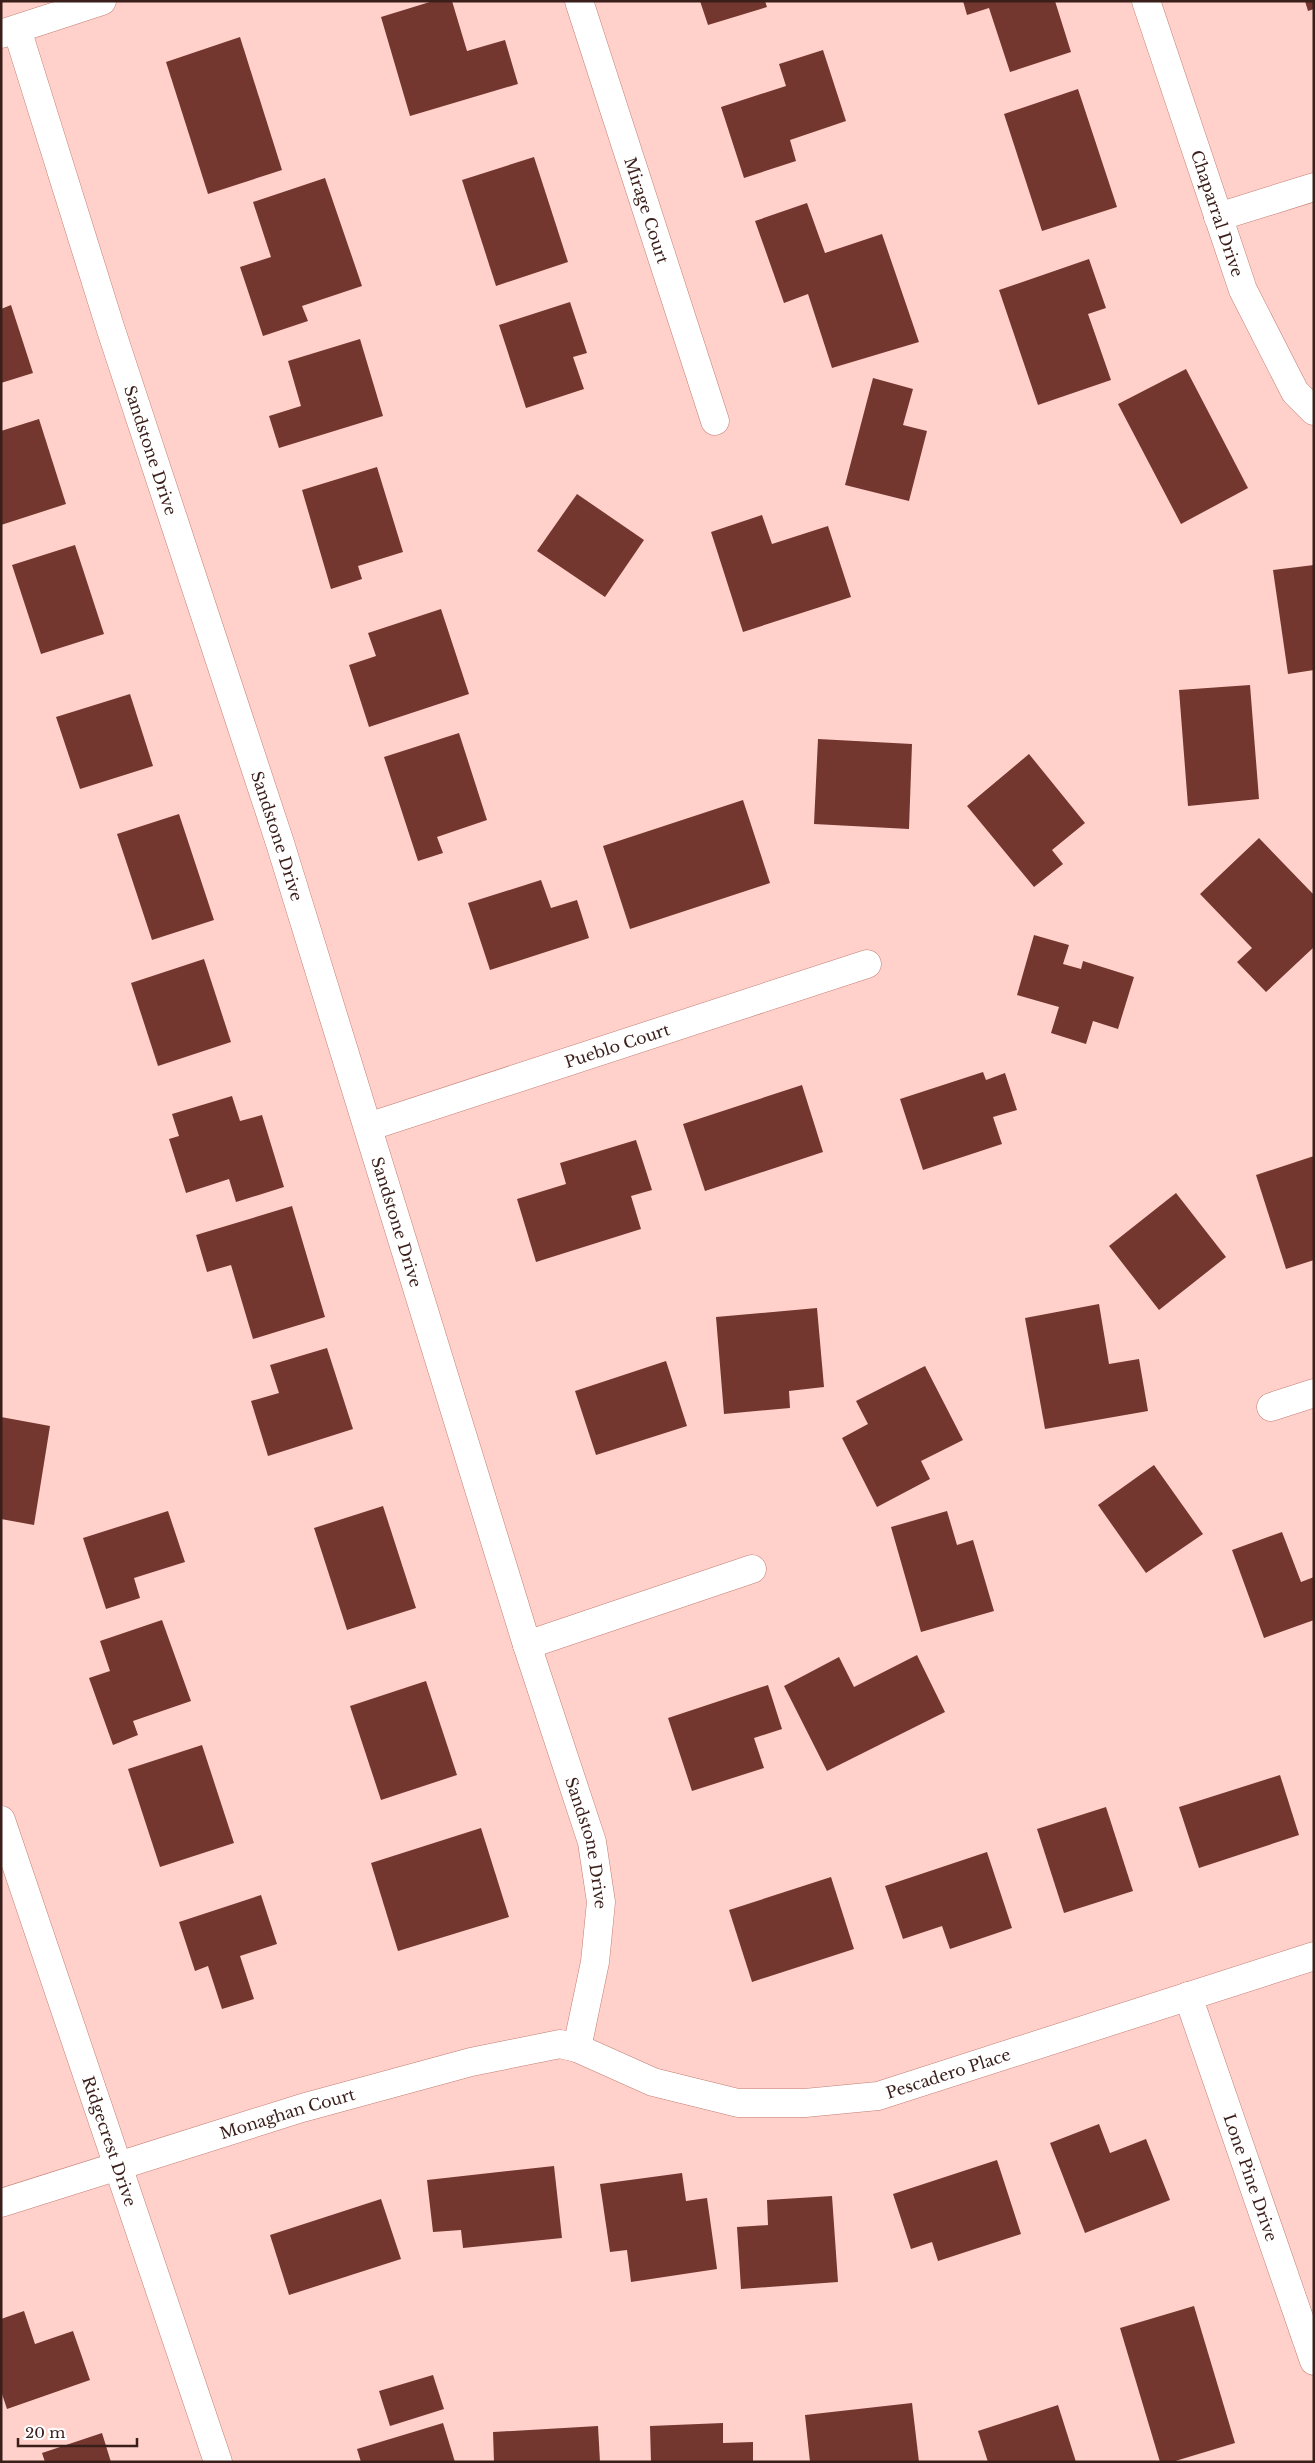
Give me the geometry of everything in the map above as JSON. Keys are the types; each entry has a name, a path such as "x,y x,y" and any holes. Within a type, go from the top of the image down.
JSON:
{"street":[{"path":"9,31 102,1"},
{"name":"Mirage Court","path":"579,1 715,421"},
{"name":"Chaparral Drive","path":"1146,1 1243,290 1295,392 1314,411"},
{"name":"Sandstone Drive","path":"9,31 111,330 276,834 527,1645 592,1842 601,1902 596,1962 577,2048"},
{"path":"1218,217 1314,187"},
{"name":"Pueblo Court","path":"368,1128 867,964"},
{"path":"1271,1407 1314,1393"},
{"path":"527,1645 752,1569"},
{"name":"Ridgecrest Drive","path":"1,1820 218,2462"},
{"name":"Pescadero Place","path":"577,2048 653,2082 738,2103 805,2103 878,2096 1314,1956"},
{"name":"Lone Pine Drive","path":"1188,1996 1314,2361"},
{"name":"Monaghan Court","path":"1,2203 302,2108 471,2062 560,2044 577,2048"}],"building":[{"path":"433,1 452,1 467,51 505,40 518,84 410,116 381,17"},
{"path":"700,1 765,1 767,7 708,25"},
{"path":"963,1 1055,1 1071,52 1010,72 989,8 967,15"},
{"path":"1305,1 1314,1 1314,9 1308,11"},
{"path":"240,37 282,170 208,194 166,62"},
{"path":"823,50 846,121 790,140 796,161 744,178 721,107 786,86 779,64"},
{"path":"1078,89 1117,207 1042,231 1004,114"},
{"path":"534,157 568,262 496,286 462,180"},
{"path":"325,178 362,286 302,306 308,321 263,336 240,267 271,257 253,202"},
{"path":"807,203 825,253 882,234 919,342 832,368 808,294 784,303 755,221"},
{"path":"1089,259 1106,308 1088,314 1111,380 1038,405 999,290"},
{"path":"570,302 587,353 573,357 584,389 526,408 499,325"},
{"path":"11,305 33,373 1,383 1,309"},
{"path":"360,339 383,416 279,448 269,416 301,406 288,361"},
{"path":"1186,369 1248,488 1181,524 1118,404"},
{"path":"873,378 913,389 903,425 927,431 909,501 845,485"},
{"path":"39,419 66,504 1,525 1,431"},
{"path":"377,467 403,552 358,566 362,579 331,589 302,490"},
{"path":"577,494 644,540 605,597 537,551"},
{"path":"762,515 772,544 828,526 851,597 743,632 711,532"},
{"path":"75,545 104,634 41,654 12,565"},
{"path":"1314,565 1314,670 1288,674 1273,570"},
{"path":"441,609 469,694 369,727 349,665 376,656 368,633"},
{"path":"1250,685 1259,799 1188,806 1179,690"},
{"path":"130,694 153,766 80,789 56,717"},
{"path":"459,733 487,820 437,837 443,853 418,861 384,757"},
{"path":"818,739 912,744 909,829 814,824"},
{"path":"1029,754 1085,823 1052,850 1063,864 1034,887 967,806"},
{"path":"743,800 770,883 630,929 603,846"},
{"path":"179,814 214,920 152,940 117,834"},
{"path":"1259,838 1314,895 1314,947 1266,992 1237,962 1252,948 1200,894"},
{"path":"541,880 551,908 577,900 589,938 490,970 468,903"},
{"path":"1034,935 1069,945 1063,964 1081,969 1083,961 1134,977 1118,1029 1093,1021 1086,1044 1051,1033 1059,1007 1017,995"},
{"path":"204,959 231,1042 158,1066 131,983"},
{"path":"983,1072 986,1080 1005,1073 1017,1110 993,1117 1002,1144 923,1170 900,1099"},
{"path":"802,1085 823,1152 705,1191 683,1124"},
{"path":"232,1096 240,1121 262,1115 284,1187 236,1202 229,1179 186,1193 169,1139 179,1136 172,1114"},
{"path":"636,1140 652,1190 631,1196 641,1229 536,1262 517,1199 566,1184 560,1163"},
{"path":"1314,1156 1314,1260 1286,1269 1256,1175"},
{"path":"1176,1193 1226,1257 1159,1310 1109,1246"},
{"path":"292,1206 325,1317 253,1339 231,1265 207,1272 196,1235"},
{"path":"1099,1304 1109,1364 1139,1359 1148,1411 1045,1429 1025,1318"},
{"path":"817,1308 824,1387 789,1391 790,1408 724,1414 716,1317"},
{"path":"327,1348 353,1429 268,1456 251,1401 279,1393 270,1365"},
{"path":"666,1361 687,1426 596,1455 575,1391"},
{"path":"925,1366 963,1440 921,1461 930,1479 877,1507 842,1438 868,1424 856,1401"},
{"path":"1,1417 50,1426 34,1525 1,1519"},
{"path":"1154,1465 1203,1534 1146,1573 1098,1505"},
{"path":"383,1506 416,1608 347,1630 314,1528"},
{"path":"168,1511 185,1562 134,1578 140,1598 106,1609 83,1538"},
{"path":"947,1511 957,1545 973,1540 994,1611 921,1632 891,1527"},
{"path":"1282,1532 1301,1582 1314,1577 1314,1620 1264,1638 1232,1550"},
{"path":"162,1620 191,1701 133,1721 138,1735 113,1745 89,1678 110,1671 100,1641"},
{"path":"917,1655 945,1712 827,1771 784,1686 839,1657 854,1687"},
{"path":"426,1681 457,1775 381,1800 350,1706"},
{"path":"768,1685 782,1729 754,1738 764,1768 692,1791 668,1718"},
{"path":"202,1745 234,1843 160,1867 128,1769"},
{"path":"1280,1775 1299,1835 1199,1868 1179,1807"},
{"path":"1106,1807 1133,1891 1064,1913 1037,1829"},
{"path":"481,1828 509,1917 398,1951 371,1863"},
{"path":"987,1852 1012,1928 950,1949 942,1926 903,1939 885,1886"},
{"path":"831,1877 854,1949 752,1982 729,1910"},
{"path":"261,1895 277,1944 240,1956 254,1999 222,2009 208,1966 195,1971 179,1922"},
{"path":"1099,2124 1110,2153 1146,2139 1170,2200 1085,2233 1050,2143"},
{"path":"997,2160 1021,2234 938,2261 932,2242 911,2249 893,2194"},
{"path":"554,2166 562,2238 463,2248 461,2230 433,2232 427,2180"},
{"path":"682,2173 686,2201 707,2198 717,2269 631,2282 627,2250 610,2252 600,2184"},
{"path":"832,2196 838,2282 741,2289 737,2227 768,2225 767,2200"},
{"path":"381,2199 401,2259 289,2295 270,2235"},
{"path":"1194,2306 1235,2443 1172,2462 1160,2462 1120,2328"},
{"path":"24,2311 35,2344 73,2331 90,2380 7,2409 1,2391 1,2319"},
{"path":"433,2375 444,2409 390,2426 379,2391"},
{"path":"912,2403 919,2462 810,2462 805,2415"},
{"path":"1058,2405 1076,2462 988,2462 978,2431"},
{"path":"443,2423 455,2462 361,2462 357,2449"},
{"path":"723,2423 723,2443 753,2442 753,2462 651,2462 650,2426"},
{"path":"598,2426 600,2462 494,2462 493,2432"},
{"path":"102,2433 111,2462 45,2462 42,2453"}]}
